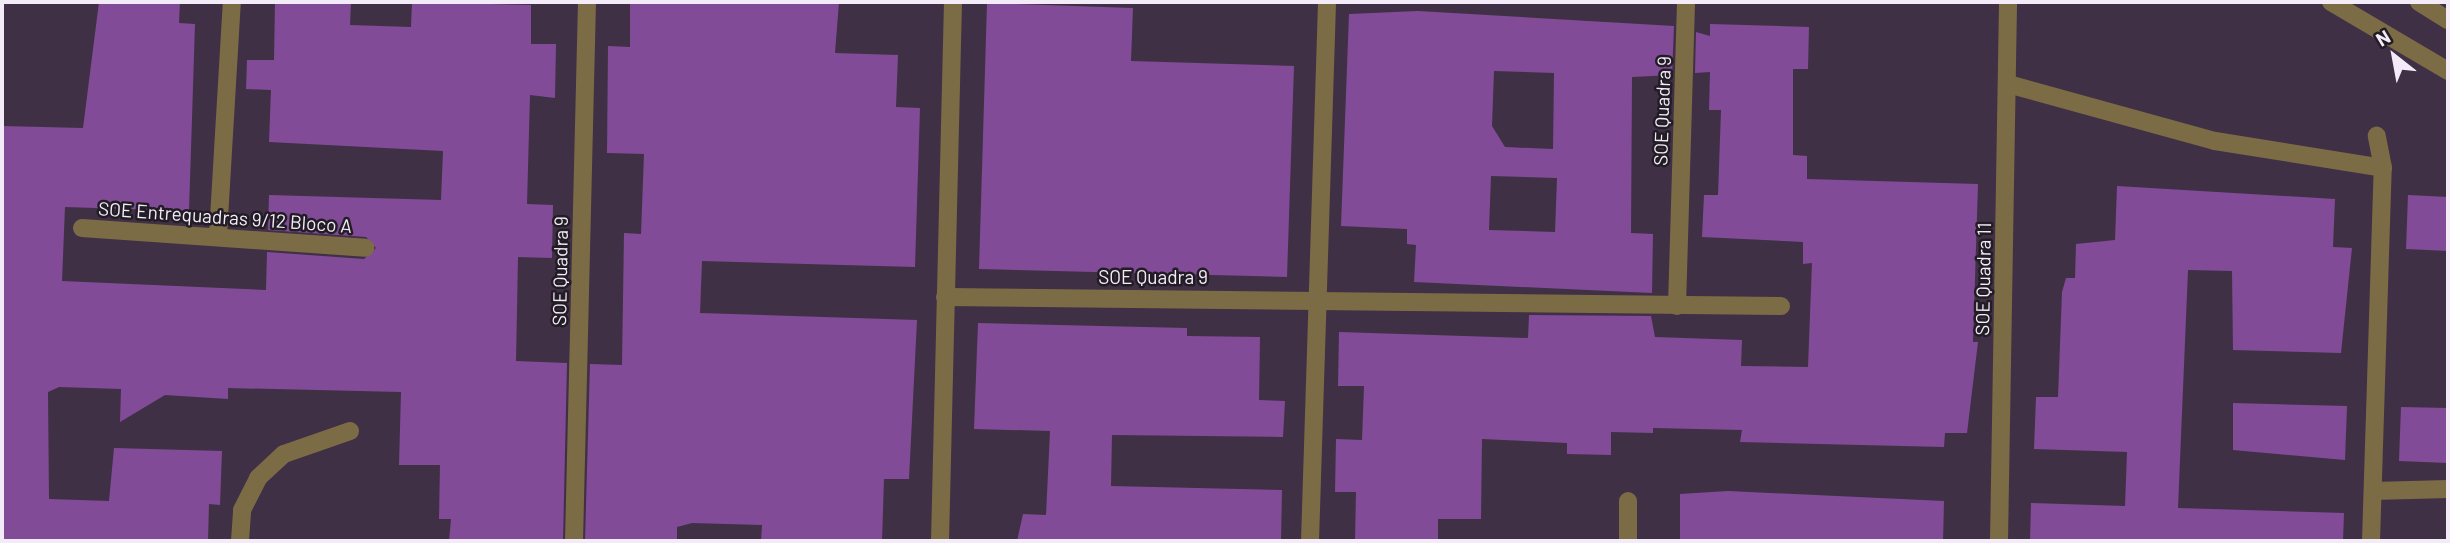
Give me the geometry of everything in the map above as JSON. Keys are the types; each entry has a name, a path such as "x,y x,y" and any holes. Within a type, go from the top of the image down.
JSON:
{"street":[{"path":"218,235 232,2"},
{"name":"SOE Quadra 9","path":"575,541 587,2"},
{"path":"940,541 953,2"},
{"path":"1310,541 1327,2"},
{"name":"SOE Quadra 9","path":"1677,306 1686,2"},
{"path":"2331,2 2448,71"},
{"path":"2420,2 2448,20"},
{"name":"SOE Quadra 11","path":"1999,541 2008,10"},
{"path":"2008,84 2215,141 2383,168"},
{"path":"2371,541 2383,168 2376,136"},
{"name":"SOE Entrequadras 9/12 Bloco A","path":"82,228 218,235 365,248"},
{"name":"SOE Quadra 9","path":"945,297 1318,298 1781,306"},
{"path":"240,541 242,510 258,478 284,454 350,431"},
{"path":"2373,491 2448,489"},
{"path":"1628,501 1628,541"}],"building":[{"path":"99,2 180,2 179,23 195,24 189,211 65,207 62,281 266,290 267,252 364,259 376,248 366,237 268,230 269,195 441,200 443,151 269,142 271,90 246,89 247,60 274,60 275,2 351,2 350,25 411,27 412,2 531,5 531,44 556,44 555,98 530,95 527,204 553,205 552,258 518,257 516,361 567,363 563,541 449,541 451,519 439,519 440,465 399,465 401,392 228,388 228,399 165,395 120,422 121,389 59,387 48,392 49,499 109,501 114,448 222,451 220,505 209,504 208,541 2,541 2,126 83,128"},
{"path":"630,2 839,2 835,53 898,55 896,107 920,108 915,267 702,261 700,313 917,320 909,479 884,479 882,541 761,541 762,525 692,523 677,527 677,541 585,541 590,364 622,365 624,233 641,234 644,154 607,153 608,46 630,47"},
{"path":"987,3 1133,8 1131,61 1294,66 1287,277 979,269"},
{"path":"1418,11 1674,26 1672,75 1632,77 1631,233 1653,234 1652,293 1414,282 1416,245 1407,244 1407,229 1341,226 1349,14","holes":["1494,71 1554,73 1553,149 1505,147 1492,126","1491,176 1557,178 1555,232 1489,230"]},
{"path":"1710,24 1809,27 1808,69 1793,69 1793,155 1807,156 1807,179 1978,184 1973,342 1978,342 1967,433 1945,433 1944,447 1740,442 1742,430 1653,428 1653,433 1611,432 1611,455 1567,454 1567,443 1482,439 1481,519 1438,519 1438,541 1355,541 1356,492 1335,492 1336,439 1362,440 1364,386 1338,386 1339,332 1528,338 1529,315 1651,316 1655,337 1742,340 1741,366 1808,367 1812,263 1803,264 1803,242 1702,237 1704,195 1718,195 1721,110 1709,110 1710,72 1695,73 1696,32 1710,36"},
{"path":"2117,186 2335,199 2333,247 2352,248 2341,353 2233,350 2232,271 2188,270 2178,508 2344,513 2343,541 2030,541 2031,503 2125,506 2127,452 2034,449 2036,397 2058,397 2062,292 2066,278 2075,278 2076,244 2115,240"},
{"path":"2408,195 2448,197 2448,251 2406,249"},
{"path":"978,323 1187,328 1187,336 1260,337 1259,400 1285,401 1283,437 1112,435 1111,486 1282,490 1281,541 1017,541 1023,514 1046,515 1050,431 974,429"},
{"path":"2233,403 2347,406 2345,460 2233,450"},
{"path":"2401,407 2448,408 2448,463 2399,461"},
{"path":"1728,491 1944,501 1943,541 1680,541 1680,494"}]}
